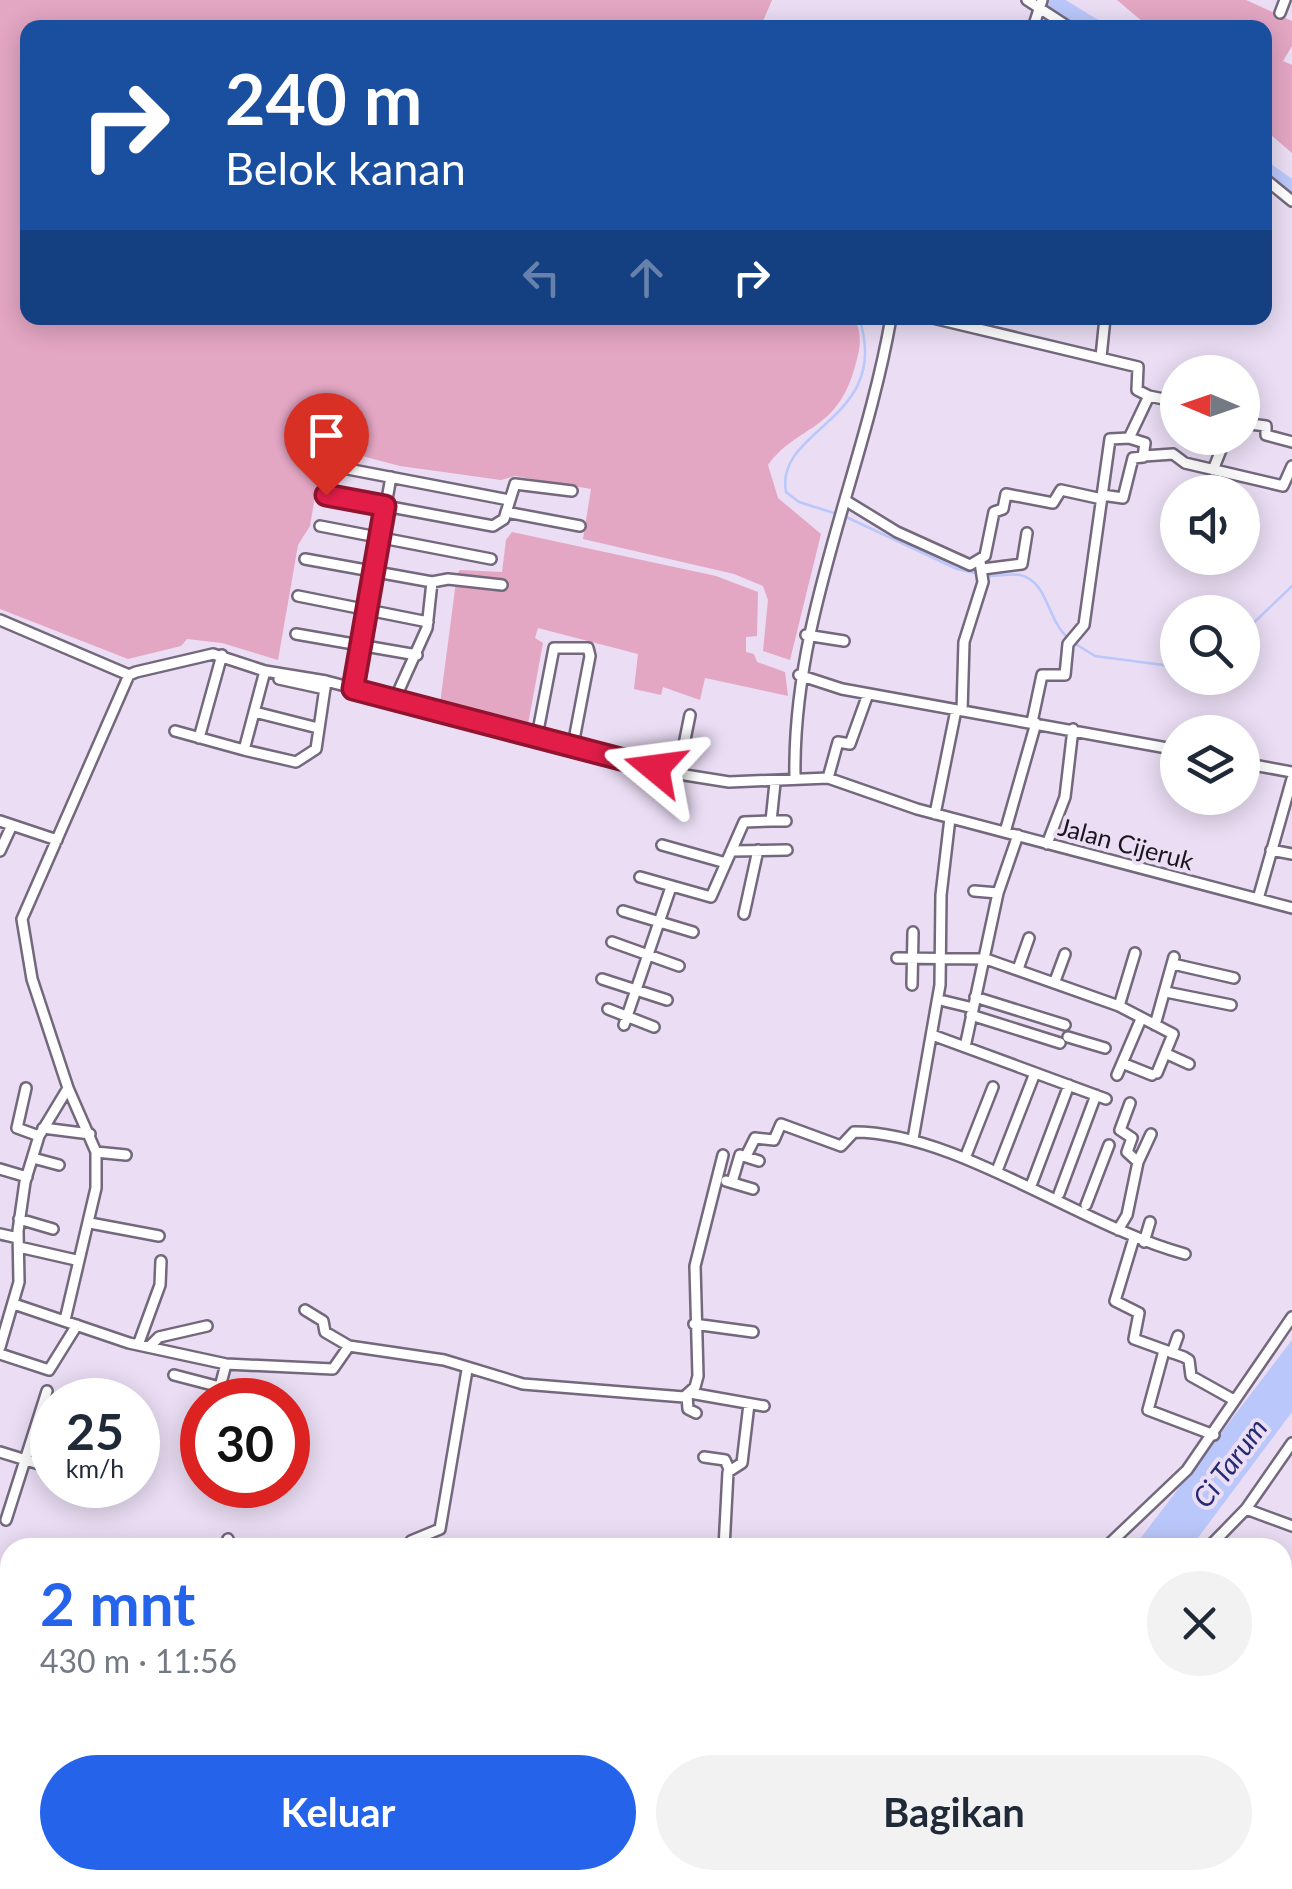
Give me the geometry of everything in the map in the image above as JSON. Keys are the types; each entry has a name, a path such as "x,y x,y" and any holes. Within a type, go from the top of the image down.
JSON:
{"street":[{"path":"1027,0 1041,4 1060,20"},
{"path":"1280,12 1284,0"},
{"path":"1272,185 1292,202"},
{"path":"795,778 799,675 806,635 847,503 889,325"},
{"path":"978,325 1139,368 1136,390 1160,398"},
{"path":"1101,357 1104,325"},
{"path":"1130,438 1149,396"},
{"path":"1260,425 1266,426 1266,436 1292,442"},
{"path":"1005,832 1034,723 1042,674 1065,674 1073,640 1084,625 1110,438 1145,441 1144,456"},
{"path":"935,814 959,710 964,642 994,512 1003,509 1006,494 1053,502 1061,490 1123,498 1133,458 1144,456 1174,454 1185,463 1283,486 1292,466"},
{"path":"1213,470 1219,455"},
{"path":"332,466 391,477 580,526"},
{"path":"1107,467 1131,469"},
{"path":"353,689 391,477"},
{"path":"326,495 493,526 502,522 518,483 572,491"},
{"path":"847,503 896,532 983,570 1022,564 1026,533"},
{"path":"320,526 492,559"},
{"path":"305,559 432,582 448,579 502,585"},
{"path":"399,690 428,622 432,582"},
{"path":"298,596 428,622"},
{"path":"0,620 129,675 191,656 222,655 199,738"},
{"path":"296,634 416,655"},
{"path":"806,635 844,640"},
{"path":"537,736 554,648 588,648 590,656 573,745"},
{"name":"Jalan Cijeruk","path":"222,655 265,674 353,689 678,774 716,781 774,783 795,778 828,778 935,814 1292,908"},
{"path":"244,750 265,674"},
{"path":"65,1320 76,1260 90,1223 96,1152 43,1019 21,932 22,919 129,675"},
{"path":"799,675 844,684 868,694 1160,746"},
{"path":"175,732 301,762 316,749 326,685"},
{"path":"828,778 838,742 850,744 868,694"},
{"path":"255,712 318,728"},
{"path":"678,774 690,715"},
{"path":"1047,844 1064,797 1073,729"},
{"path":"1258,898 1292,776 1260,768"},
{"path":"771,821 774,783"},
{"path":"913,1139 941,960 941,895 950,818"},
{"path":"640,878 711,897 744,821 786,821"},
{"path":"0,822 57,840"},
{"path":"0,851 12,825"},
{"path":"965,1048 998,893 1018,836"},
{"path":"662,846 726,863"},
{"path":"731,850 787,850"},
{"path":"744,914 758,850"},
{"path":"1271,850 1292,854"},
{"path":"625,1021 671,887"},
{"path":"974,890 998,893"},
{"path":"623,911 693,932"},
{"path":"912,932 912,984"},
{"path":"1018,969 1029,938"},
{"path":"612,942 679,966"},
{"path":"1119,1006 1135,953"},
{"path":"1055,982 1065,954"},
{"path":"898,958 986,958 1119,1006 1174,1038 1155,1074 1122,1063"},
{"path":"1155,1025 1174,960 1234,978"},
{"path":"602,979 667,1000"},
{"path":"1166,992 1230,1005"},
{"path":"944,1001 1065,1025"},
{"path":"973,1007 1064,1040 1104,1048"},
{"path":"608,1009 625,1021 654,1027"},
{"path":"1118,1075 1141,1019"},
{"path":"935,1036 1101,1097 1059,1194"},
{"path":"1166,1054 1189,1064"},
{"path":"998,1168 1035,1073"},
{"path":"1032,1183 1069,1086"},
{"path":"967,1153 993,1087"},
{"path":"26,1088 17,1128 90,1134"},
{"path":"68,1088 41,1132 27,1177 19,1219 14,1304 0,1350 50,1370 77,1324"},
{"path":"1130,1103 1120,1130 1146,1145"},
{"path":"746,1156 755,1138 775,1139 781,1124 841,1146 859,1132 913,1139 1139,1240 1185,1254"},
{"path":"1118,1230 1127,1215 1138,1162 1151,1134"},
{"path":"1132,1138 1127,1152 1138,1162"},
{"path":"1086,1205 1109,1145"},
{"path":"96,1152 126,1155"},
{"path":"696,1412 688,1409 688,1394 698,1376 695,1266 723,1156"},
{"path":"732,1182 738,1156 759,1161"},
{"path":"33,1158 59,1165"},
{"path":"0,1169 27,1177"},
{"path":"718,1179 753,1188"},
{"path":"19,1219 53,1228"},
{"path":"1150,1222 1115,1302 1138,1312 1136,1342 1189,1360 1191,1376 1234,1400"},
{"path":"90,1223 159,1236"},
{"path":"0,1234 76,1260"},
{"path":"144,1346 160,1285 161,1261"},
{"path":"14,1304 144,1346 226,1364 332,1369 350,1346"},
{"path":"304,1310 322,1320 325,1332 350,1346 444,1360 466,1370 557,1390 654,1398 688,1394 764,1406"},
{"path":"1116,1538 1187,1470 1292,1317"},
{"path":"694,1324 752,1332"},
{"path":"144,1346 159,1337 207,1326"},
{"path":"1178,1336 1168,1352 1148,1410 1214,1435"},
{"path":"174,1375 222,1386 226,1364"},
{"path":"416,1538 440,1529 466,1370"},
{"path":"729,1469 742,1464 749,1404"},
{"path":"1218,1538 1246,1509 1290,1449"},
{"path":"6,1520 30,1451"},
{"path":"0,1452 30,1461"},
{"path":"704,1457 725,1460 729,1469 725,1538"},
{"path":"1246,1509 1292,1526"}],"shaded area":[{"path":"0,0 772,0 763,20 20,20 20,325 857,325 859,350 837,406 768,465 778,498 821,534 790,660 763,651 768,600 763,586 734,574 583,539 591,489 515,476 501,480 400,466 328,447 323,448 310,526 298,545 278,660 222,643 187,639 181,646 128,659 0,609"},
{"path":"1117,0 1246,0 1292,21 1292,46 1283,61 1292,65 1292,153 1272,136 1272,20 1141,20"},
{"path":"512,532 716,576 758,592 757,636 746,637 746,652 754,654 757,662 785,672 788,696 705,678 700,700 663,687 661,695 634,689 638,654 538,628 535,638 543,643 528,724 440,704 457,574 460,570 502,572 506,540"}],"water":[{"name":"Ci Tarum","path":"1292,1340 1292,1412 1198,1538 1141,1538"}],"waterway":[{"path":"1051,0 1084,20"},
{"path":"1272,174 1292,188"},
{"path":"837,514 799,502 786,492 787,470 797,452 848,401 860,379 865,352 860,325"},
{"path":"844,516 957,569 979,574"},
{"path":"987,576 1020,575 1029,579 1042,593 1068,638"},
{"path":"1260,617 1292,586"},
{"path":"1074,643 1095,656 1160,665"}],"route":[{"path":"326,495 385,506 353,689 655,768"}]}
